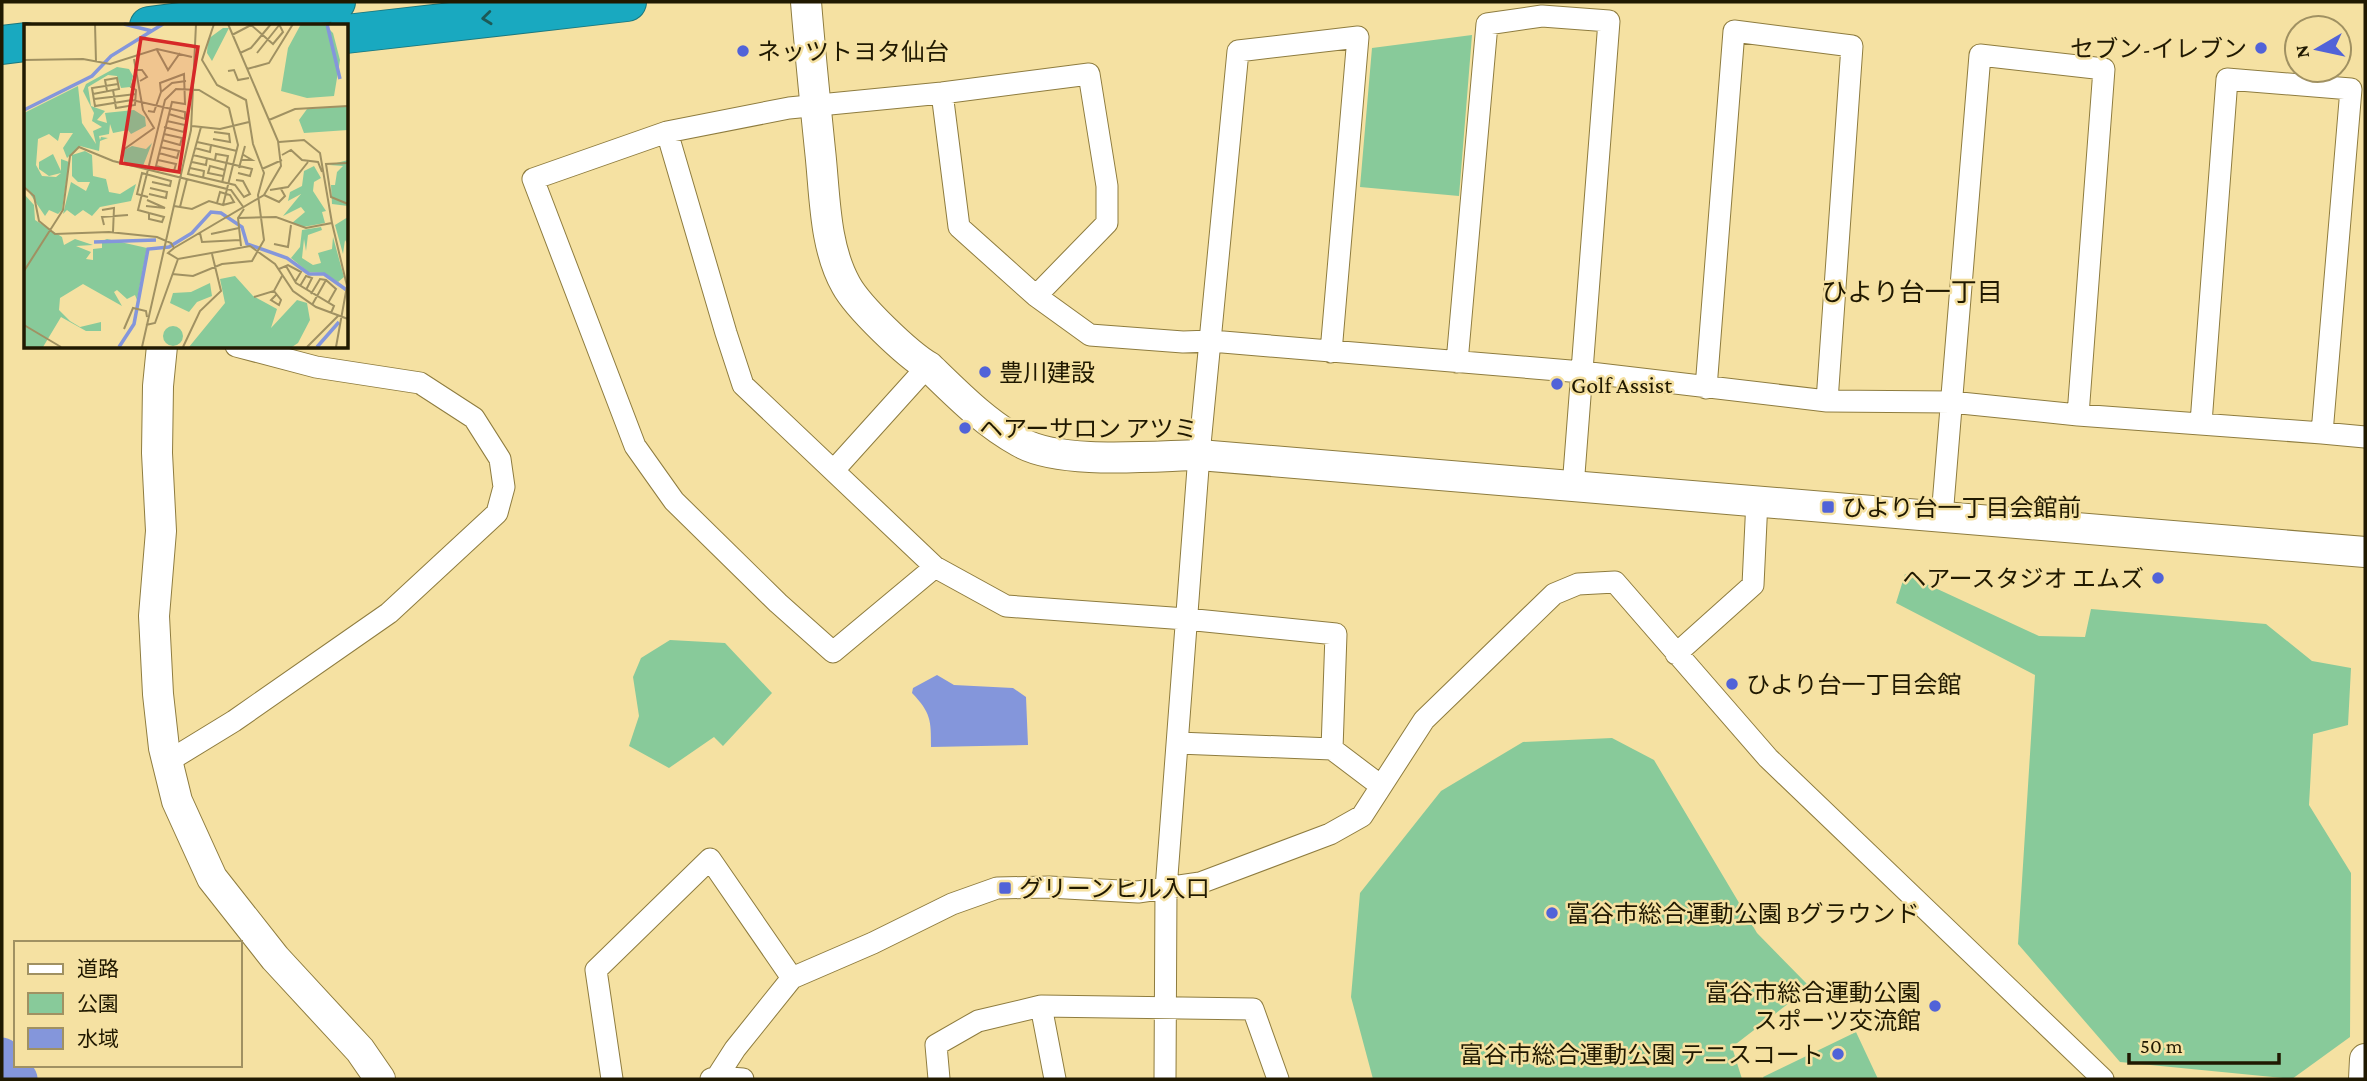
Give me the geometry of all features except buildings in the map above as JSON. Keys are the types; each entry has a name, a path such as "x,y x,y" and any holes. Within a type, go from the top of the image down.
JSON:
{"highway":[{"path":"165,24 336,2"},
{"path":"348,34 627,2"},
{"path":"2,45 24,42"},
{"path":"2,71 24,68"}],"street":[{"path":"806,2 833,253 847,287 880,325 980,415 1021,443 1068,456 1199,455 2365,552"},
{"path":"1457,362 1488,24 1542,16 1609,21 1573,487"},
{"path":"1706,388 1734,31 1852,46 1827,401"},
{"path":"1165,1079 1166,889 1199,455 1238,51 1358,37 1331,352"},
{"path":"1942,517 1980,55 2104,69 2078,415"},
{"path":"935,567 833,652 778,603 674,501 635,446 533,179 667,132 816,104 942,93 1089,74 1107,186 1107,223 1037,296"},
{"path":"2201,423 2227,79 2351,89 2322,433"},
{"path":"942,93 959,227 1037,296 1090,335 1183,342 1211,341 1582,372 1827,401 1951,402 2365,438"},
{"path":"667,132 743,385 935,567 1006,606 1186,619 1336,634 1332,750"},
{"path":"162,348 157,453 161,531 154,617 158,694 167,762 177,801 212,878 275,957 360,1049 380,1079"},
{"path":"167,762 234,721 389,613 497,513 504,487 500,459 474,418 421,383 316,367 244,348"},
{"path":"834,470 929,367"},
{"path":"1676,654 1753,585 1757,500"},
{"path":"714,1078 792,978 873,943 952,904 997,888 1049,887 1138,892 1200,883 1330,834 1362,816 1424,720 1554,594 1578,584 1615,582 1768,758 2103,1079"},
{"path":"1178,743 1332,750 1381,786"},
{"path":"612,1079 596,970 710,859 792,978"},
{"path":"1041,1006 1055,1079"},
{"path":"939,1079 936,1045 978,1021 1041,1006 1253,1009 1278,1079"},
{"path":"2364,1079 2365,1059"},
{"path":"714,1078 743,1079"}],"green space":[{"path":"1472,35 1459,196 1360,187 1372,48"},
{"path":"1905,574 2039,636 2085,637 2091,609 2266,624 2312,661 2351,668 2348,725 2313,734 2309,805 2351,873 2350,1037 2292,1079 2120,1062 2018,944 2035,675 1896,603"},
{"path":"670,640 725,643 772,693 723,746 714,737 669,768 629,746 639,716 633,677 641,658"},
{"name":"富谷市総合運動公園 Bグラウンド","path":"1612,738 1654,760 1757,933 1810,987 1732,1047 1742,1079 1373,1079 1351,997 1360,893 1441,791 1523,742"},
{"name":"富谷市総合運動公園 テニスコート","path":"1856,1032 1878,1079 1763,1077"}],"water":[{"path":"937,675 954,685 1013,688 1026,697 1028,745 931,747 929,717 912,693 913,688"}],"waterway":[{"path":"2,1056 19,1079"}],"place":[{"name":"セブン-イレブン","path":"2261,48"},
{"name":"ネッツトヨタ仙台","path":"743,51"},
{"name":"豊川建設","path":"985,372"},
{"name":"Golf Assist","path":"1557,384"},
{"name":"ヘアーサロン アツミ","path":"965,428"},
{"name":"ひより台一丁目会館前","path":"1828,507"},
{"name":"ヘアースタジオ エムズ","path":"2158,578"},
{"name":"ひより台一丁目会館","path":"1732,684"},
{"name":"グリーンヒル入口","path":"1005,888"},
{"name":"富谷市総合運動公園 Bグラウンド","path":"1552,913"},
{"name":"富谷市総合運動公園 スポーツ交流館","path":"1935,1006"},
{"name":"富谷市総合運動公園 テニスコート","path":"1838,1054"}],"district":[{"name":"ひより台一丁目","path":"1912,292"}]}
